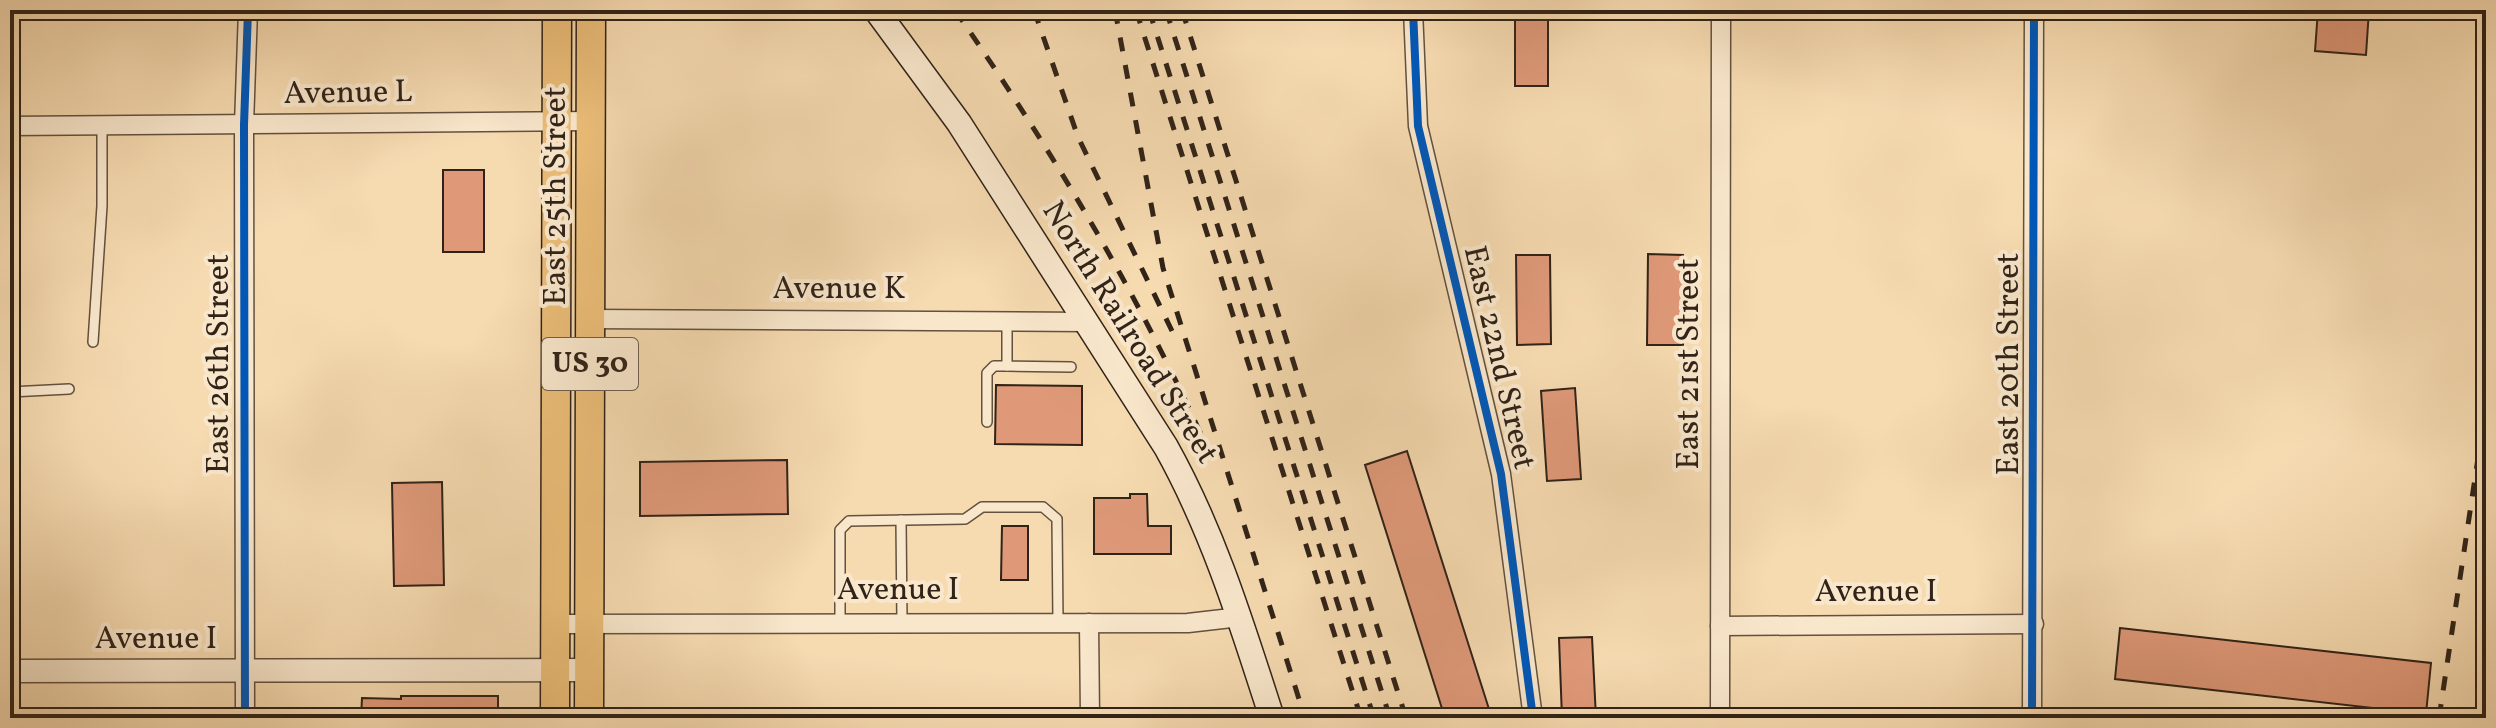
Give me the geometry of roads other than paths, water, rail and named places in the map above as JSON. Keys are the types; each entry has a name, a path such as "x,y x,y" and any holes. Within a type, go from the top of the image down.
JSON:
{"main road":[{"name":"East 25th Street","path":"555,718 557,10"},
{"name":"East 25th Street","path":"589,718 591,10"},
{"name":"North Railroad Street","path":"876,10 959,123 1087,322 1193,496 1240,617 1272,718"}],"street":[{"name":"East 26th Street","path":"245,718 244,125 248,10"},
{"name":"East 22nd Street","path":"1413,10 1418,126 1501,474 1533,718"},
{"name":"East 21st Street","path":"1720,718 1721,10"},
{"name":"East 20th Street","path":"2032,718 2034,10"},
{"name":"Avenue L","path":"10,126 102,128 591,121"},
{"name":"Avenue K","path":"590,319 1087,322"},
{"name":"Avenue I","path":"555,624 1188,623 1240,617"},
{"path":"1089,623 1090,718"},
{"name":"Avenue I","path":"1720,626 2034,624"},
{"name":"Avenue I","path":"10,671 589,670"}],"lane":[{"path":"93,342 102,206 102,128"},
{"path":"1007,321 1007,366"},
{"path":"987,422 987,373 994,366 1071,367"},
{"path":"10,392 69,389"},
{"path":"840,623 840,530 849,521 965,519 982,507 1043,507 1057,519 1058,623"},
{"path":"901,520 902,623"}],"railway":[{"path":"955,10 1027,118 1094,228 1156,340 1211,457"},
{"path":"1034,10 1078,137 1173,333"},
{"path":"1115,10 1163,268 1305,718"},
{"path":"1136,10 1361,718"},
{"path":"1149,10 1374,718"},
{"path":"1166,10 1390,718"},
{"path":"1182,10 1406,718"},
{"path":"2439,718 2486,405"}]}
